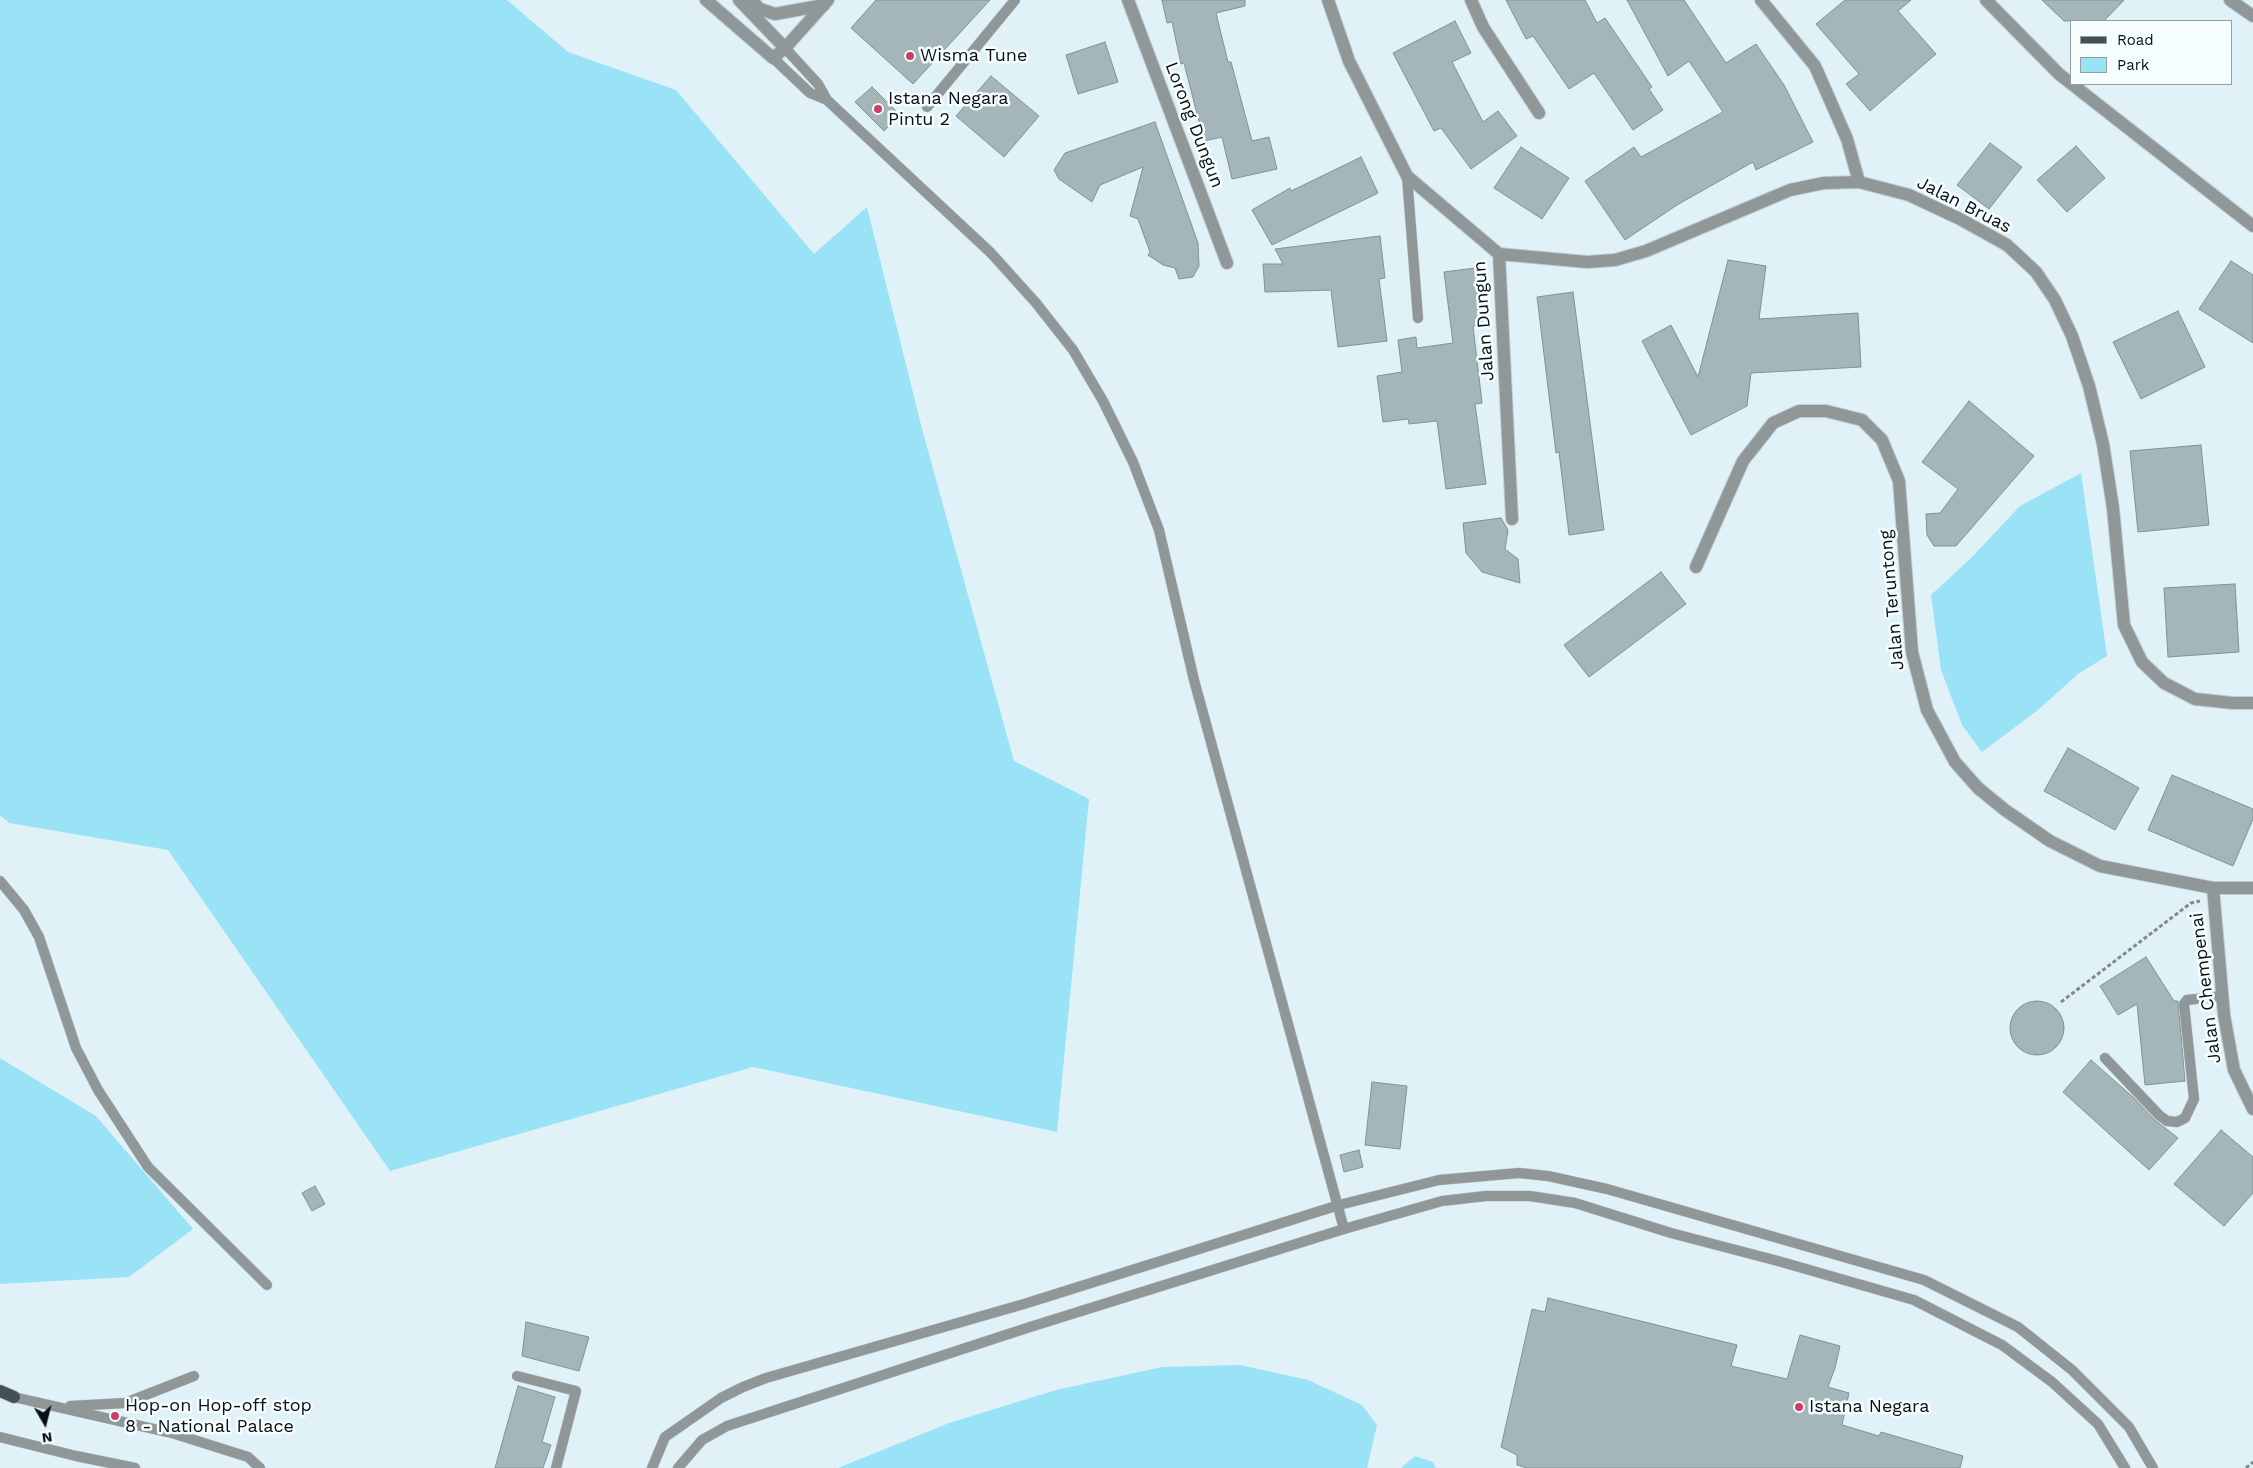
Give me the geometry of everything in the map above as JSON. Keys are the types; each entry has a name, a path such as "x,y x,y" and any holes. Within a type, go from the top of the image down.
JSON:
{"main road":[{"path":"0,1392 14,1397"}],"street":[{"path":"706,0 773,58 785,48 826,2"},
{"path":"739,0 785,48"},
{"path":"751,0 760,8 775,14 826,2"},
{"name":"Lorong Dungun","path":"1128,0 1228,263"},
{"name":"Jalan Dungun","path":"1328,0 1349,60 1407,176 1499,254 1512,519"},
{"path":"1471,0 1483,27 1539,114"},
{"path":"1761,0 1814,66 1847,140 1859,182"},
{"path":"1986,0 2059,74 2070,83"},
{"path":"2230,0 2253,16"},
{"path":"2073,85 2253,226"},
{"name":"Jalan Bruas","path":"1499,254 1587,262 1615,260 1646,251 1790,190 1824,183 1859,182 1909,195 2007,244 2036,272 2055,300 2072,336 2089,386 2103,444 2113,508 2124,626 2142,662 2164,683 2195,698 2232,703 2253,703"},
{"name":"Jalan Teruntong","path":"1696,567 1743,461 1773,423 1799,411 1826,412 1862,420 1882,440 1900,481 1912,652 1927,710 1955,762 1978,788 2005,810 2050,840 2100,866 2213,888 2253,888"},
{"name":"Jalan Chempenai","path":"2213,888 2222,996 2234,1070 2253,1109"}],"lane":[{"path":"926,107 1015,0"},
{"path":"785,48 818,84 827,100 984,247 1036,303 1073,350 1103,401 1133,462 1159,530 1194,680 1339,1205 1344,1229"},
{"path":"773,58 810,93 827,100"},
{"path":"1407,176 1418,318"},
{"path":"0,881 24,910 39,937 76,1048 98,1090 148,1167 267,1285"},
{"path":"2105,1058 2167,1121 2177,1122 2185,1118 2194,1098 2184,1004 2187,1000 2222,996"},
{"path":"652,1468 665,1437 721,1398 743,1387 1024,1304 1339,1205 1439,1180 1519,1173 1548,1176 1679,1208 1924,1280 2018,1327 2072,1370 2129,1427 2153,1468"},
{"path":"678,1468 702,1440 728,1426 1030,1327 1344,1229 1442,1201 1486,1196 1530,1196 1575,1203 1672,1233 1914,1300 2002,1344 2052,1382 2098,1424 2124,1468"},
{"path":"59,1407 125,1403 194,1376"},
{"path":"517,1376 576,1391 556,1468"},
{"path":"14,1397 172,1433 248,1457 260,1468"},
{"path":"0,1437 76,1456 135,1468"}],"path":[{"path":"2061,1002 2191,903"},
{"path":"2246,1468 2253,1462"}],"green space":[{"path":"0,0 507,0 568,52 676,90 814,254 867,207 922,429 1014,761 1089,799 1057,1132 753,1067 390,1171 168,850 9,823 0,815"},
{"path":"2081,473 2107,656 2078,674 2038,710 1982,752 1962,725 1941,670 1931,595 1971,558 2020,506"},
{"path":"0,1058 96,1116 193,1229 129,1277 0,1284"},
{"path":"1240,1365 1308,1380 1362,1405 1377,1425 1367,1468 838,1468 949,1423 1056,1390 1162,1367"},
{"path":"1415,1456 1433,1462 1436,1468 1401,1468"}],"building":[{"name":"Wisma Tune","path":"876,0 990,0 913,84 851,28"},
{"path":"1162,0 1245,0 1245,6 1216,13 1228,62 1231,62 1252,141 1269,137 1277,169 1232,179 1222,137 1204,141 1184,63 1181,64 1172,22 1167,23"},
{"path":"1506,0 1585,0 1597,23 1605,18 1652,87 1649,89 1663,110 1633,130 1594,73 1569,89 1533,36 1526,39"},
{"path":"1627,0 1684,0 1726,63 1756,44 1784,85 1813,142 1756,170 1753,162 1677,205 1625,240 1585,181 1634,147 1641,157 1723,112 1689,61 1668,76"},
{"path":"1845,0 1911,0 1898,11 1936,54 1870,111 1846,84 1859,74 1816,24"},
{"path":"2042,0 2124,0 2105,20 2064,21"},
{"path":"1455,21 1471,53 1452,62 1483,122 1498,111 1517,136 1471,169 1441,128 1434,131 1393,53"},
{"path":"1105,42 1118,82 1078,94 1066,55"},
{"path":"991,76 1039,116 1004,157 956,116"},
{"name":"Istana Negara Pintu 2","path":"872,87 900,115 884,131 855,102"},
{"path":"1155,122 1198,243 1199,266 1193,277 1179,279 1175,268 1163,265 1148,255 1150,252 1138,219 1130,216 1143,167 1100,185 1092,202 1059,179 1054,170 1065,153"},
{"path":"1990,143 2022,167 1989,209 1957,185"},
{"path":"2076,146 2105,178 2067,212 2037,180"},
{"path":"1521,147 1569,178 1542,219 1494,188"},
{"path":"1361,157 1378,193 1272,245 1252,210 1290,188 1291,191"},
{"path":"1380,236 1385,278 1379,279 1387,341 1338,347 1331,290 1265,292 1263,264 1283,264 1275,249"},
{"path":"1728,260 1766,266 1759,319 1858,313 1861,367 1751,373 1747,406 1691,435 1642,341 1671,325 1698,377"},
{"path":"2231,261 2253,275 2253,343 2199,309"},
{"path":"1475,268 1482,325 1473,326 1482,403 1475,404 1486,484 1446,489 1437,421 1409,424 1408,419 1383,422 1377,376 1402,372 1398,340 1416,337 1417,348 1453,343 1444,272"},
{"path":"1573,292 1604,530 1569,535 1559,452 1556,453 1537,297"},
{"path":"2178,311 2205,367 2141,399 2113,342"},
{"path":"1969,401 2034,456 1956,546 1934,546 1927,535 1926,514 1940,513 1958,489 1922,462"},
{"path":"2201,445 2209,525 2138,532 2130,451"},
{"path":"1501,518 1508,530 1505,549 1518,559 1520,583 1482,572 1466,553 1463,523"},
{"path":"1661,572 1686,604 1589,677 1564,645"},
{"path":"2235,584 2239,652 2168,657 2164,588"},
{"path":"2068,748 2139,788 2115,830 2044,791"},
{"path":"2172,775 2253,809 2253,819 2233,866 2148,830"},
{"path":"2146,957 2174,1001 2178,1001 2185,1081 2145,1085 2137,1004 2118,1015 2100,986"},
{"path":"2032,1001 2042,1001 2052,1005 2060,1013 2064,1028 2060,1043 2052,1051 2042,1055 2032,1055 2022,1051 2014,1043 2010,1033 2010,1023 2014,1013 2022,1005"},
{"path":"2091,1060 2133,1097 2155,1120 2178,1138 2149,1170 2063,1092"},
{"path":"1372,1082 1407,1086 1400,1149 1365,1145"},
{"path":"2221,1130 2253,1157 2253,1193 2224,1226 2174,1184"},
{"path":"1359,1150 1363,1167 1344,1172 1340,1155"},
{"path":"315,1186 325,1204 312,1211 302,1193"},
{"path":"1548,1298 1737,1345 1731,1366 1787,1379 1800,1335 1840,1346 1828,1387 1849,1393 1842,1425 1879,1436 1881,1432 1963,1456 1960,1468 1527,1468 1517,1465 1517,1455 1501,1447 1532,1309 1545,1312"},
{"path":"526,1322 589,1337 579,1371 522,1356"},
{"path":"518,1386 555,1397 542,1442 551,1445 543,1468 495,1468"}],"place":[{"name":"Wisma Tune","path":"910,56"},
{"name":"Istana Negara Pintu 2","path":"878,109"},
{"name":"Istana Negara","path":"1799,1407"},
{"name":"Hop-on Hop-off stop 8 - National Palace","path":"115,1416"}]}
